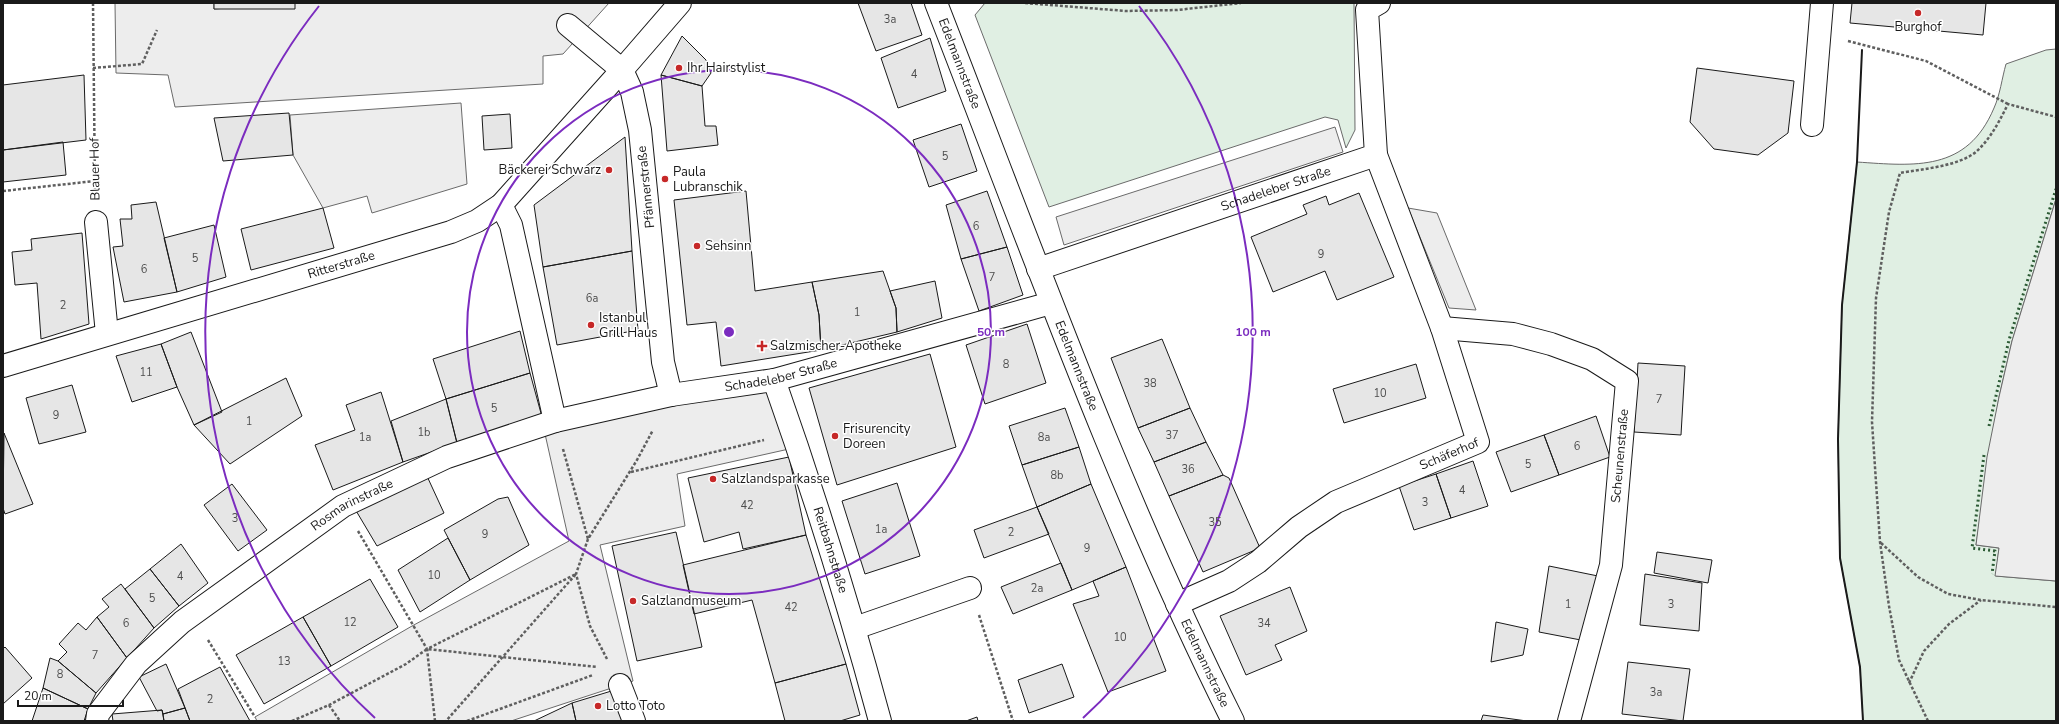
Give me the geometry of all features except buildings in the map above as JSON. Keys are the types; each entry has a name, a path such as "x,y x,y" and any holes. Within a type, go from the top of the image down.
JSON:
{"street":[{"path":"568,25 622,70 680,3"},
{"name":"Edelmannstraße","path":"936,3 1084,387 1177,604 1233,721"},
{"path":"1812,125 1822,3"},
{"path":"1373,7 1376,155"},
{"name":"Ritterstraße","path":"3,366 451,232 477,221 500,205 622,70"},
{"name":"Pfännerstraße","path":"622,70 632,92 640,130 663,362 671,396"},
{"name":"Schadeleber Straße","path":"1038,269 1376,155"},
{"name":"Schäferhof","path":"1177,604 1230,581 1258,562 1298,527 1336,502 1478,442 1442,328 1376,155"},
{"path":"500,205 511,225 555,421"},
{"path":"96,222 107,334"},
{"name":"Schadeleber Straße","path":"671,396 774,380 1051,303"},
{"name":"Scheunenstraße","path":"1442,328 1513,334 1551,344 1592,359 1627,382 1611,564 1569,721"},
{"name":"Reitbahnstraße","path":"774,380 793,433 855,628 880,721"},
{"name":"Rosmarinstraße","path":"97,721 98,714 136,664 192,615 343,506 447,457 555,421 671,396"},
{"path":"855,628 970,588"},
{"path":"616,676 634,721"}],"path":[{"name":"Blauer Hof","path":"93,3 96,222"},
{"path":"1025,3 1126,11 1177,10 1241,3"},
{"path":"93,68 142,64 157,30"},
{"path":"1819,34 1926,61 2008,104 2056,117"},
{"path":"1928,721 1899,660 1889,606 1880,542 1872,422 1876,298 1889,212 1900,173 1952,163 1977,151 1997,126 2008,104"},
{"path":"3,191 95,181"},
{"path":"446,721 576,574 588,539 630,472 671,396"},
{"path":"555,421 588,539"},
{"path":"630,472 793,433"},
{"path":"343,506 428,649 435,721"},
{"path":"1880,542 1918,577 1948,594 1981,600 2056,607"},
{"path":"292,721 329,705 406,664 428,649 576,574"},
{"path":"576,574 590,626 616,676"},
{"path":"970,588 1013,721"},
{"path":"1909,683 1924,651 1949,624 1981,600"},
{"path":"192,615 255,717"},
{"path":"428,649 502,657 616,676"},
{"path":"467,721 616,676"},
{"path":"329,705 340,721"}],"green space":[{"path":"985,3 1354,3 1355,130 1346,148 1338,120 1325,117 1049,207 975,15"},
{"path":"2056,49 2056,199 2012,341 1999,397 1976,545 1999,548 1996,576 2056,581 2056,721 1863,721 1860,667 1840,558 1838,439 1842,305 1857,162 1919,164 1954,154 1969,144 1983,129 1996,103 2006,64 2046,50"}],"shaded area":[{"path":"115,3 214,3 214,9 295,3 609,3 563,54 543,56 543,84 175,107 168,75 116,73"},
{"path":"461,103 467,184 372,213 367,196 323,208 293,155 290,115"},
{"path":"1335,127 1343,152 1064,245 1056,217"},
{"path":"2056,199 2056,581 1995,576 1999,548 1976,545 1987,457 1999,397 2012,341"},
{"path":"1408,208 1437,213 1476,310 1449,308"},
{"path":"774,380 798,447 677,474 685,526 600,545 633,681 511,721 257,721 255,717 412,626 569,541 543,425"}],"hedge":[{"path":"1989,426 2009,340 2056,189"},
{"path":"1984,455 1972,548 1995,551 1992,574"}],"wall":[{"path":"1862,50 1857,162 1842,305 1838,439 1840,558 1860,667 1863,721"}],"place":[{"name":"Burghof","path":"1918,13"},
{"name":"Ihr Hairstylist","path":"679,68"},
{"name":"Bäckerei Schwarz","path":"609,170"},
{"name":"Paula Lubranschik","path":"665,179"},
{"name":"Sehsinn","path":"697,246"},
{"name":"Istanbul Grill Haus","path":"591,325"},
{"name":"Salzmischer-Apotheke","path":"762,346"},
{"name":"Frisurencity Doreen","path":"835,436"},
{"name":"Salzlandsparkasse","path":"713,479"},
{"name":"Salzlandmuseum","path":"633,601"},
{"name":"Lotto Toto","path":"598,706"}]}
